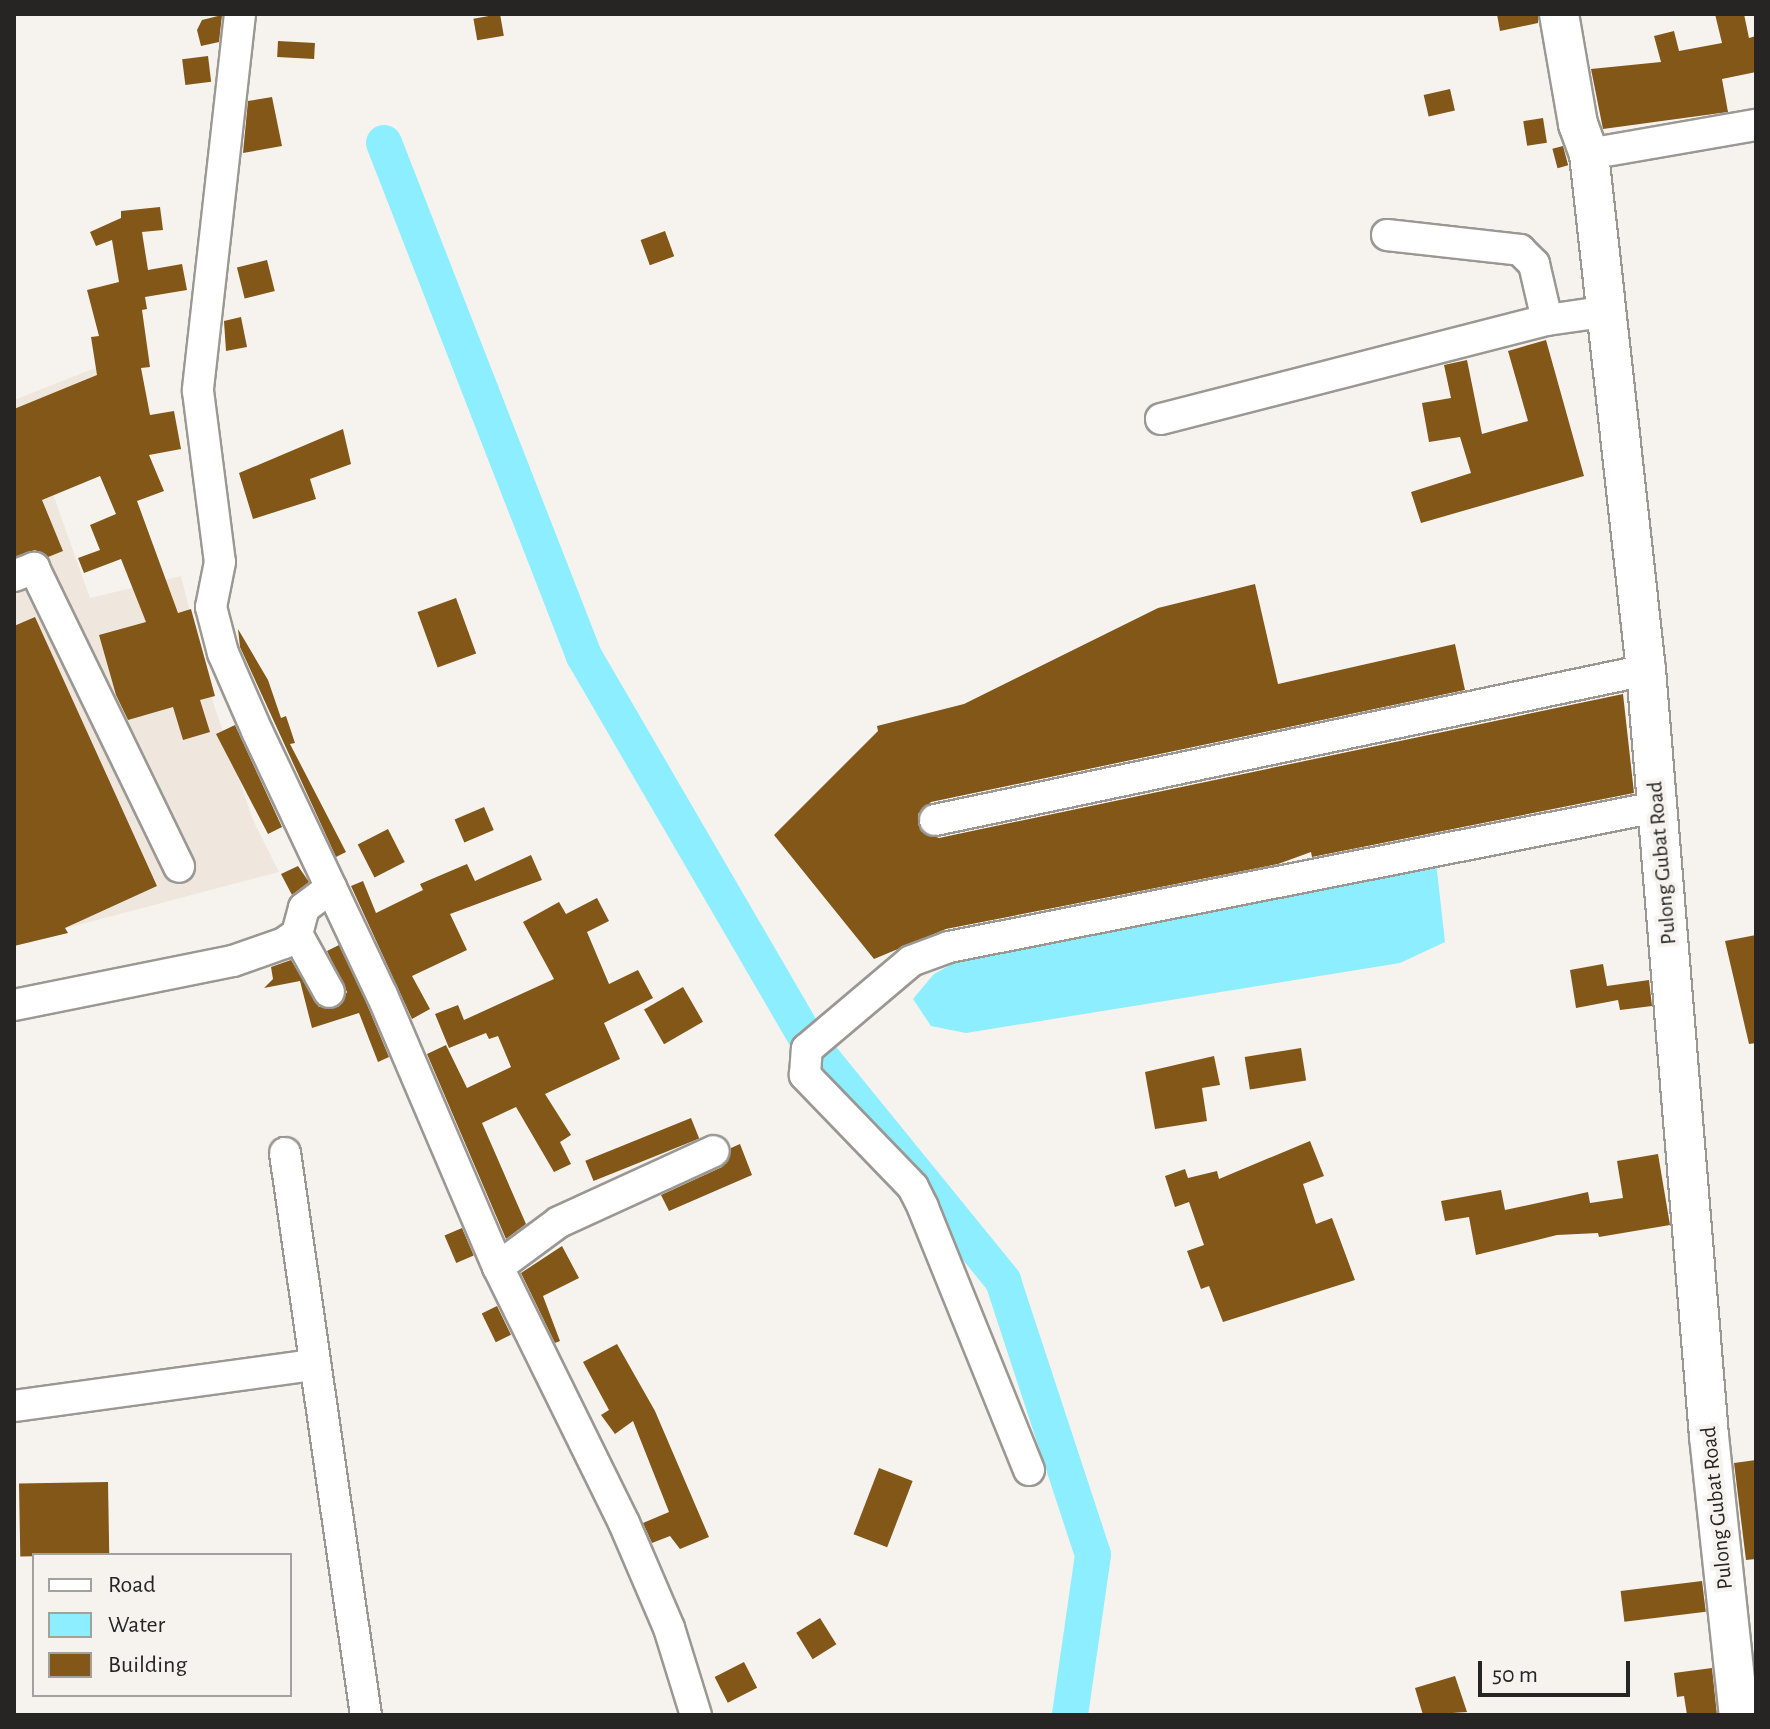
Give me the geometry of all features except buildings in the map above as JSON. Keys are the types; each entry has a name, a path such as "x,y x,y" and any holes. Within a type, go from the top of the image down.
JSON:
{"main road":[{"name":"Pulong Gubat Road","path":"1559,14 1578,124 1589,154 1603,312 1646,670 1709,1436 1739,1715"}],"street":[{"path":"240,14 198,391 220,562 211,607 223,653 331,888 498,1267 624,1523 669,1628 696,1715"},
{"path":"1589,154 1756,125"},
{"path":"1387,235 1520,250 1534,264 1547,320"},
{"path":"1161,419 1547,320 1603,312"},
{"path":"14,576 34,568 179,867"},
{"path":"935,820 1646,670"},
{"path":"1029,1470 913,1187 805,1075 807,1049 911,961 949,947 1657,807"},
{"path":"329,992 297,934 304,908 331,888"},
{"path":"14,1005 233,961 297,934"},
{"path":"498,1267 559,1222 714,1151"},
{"path":"285,1153 366,1715"},
{"path":"14,1406 315,1365"}],"shaded area":[{"path":"100,366 126,440 48,480 90,598 181,576 211,696 253,820 279,872 14,942 14,400"}],"water":[{"path":"1436,862 1445,942 1400,963 966,1033 931,1026 913,999 934,974 972,953"}],"waterway":[{"path":"384,143 584,656 806,1037"},
{"path":"818,1053 1003,1281 1093,1555 1070,1715"}]}
